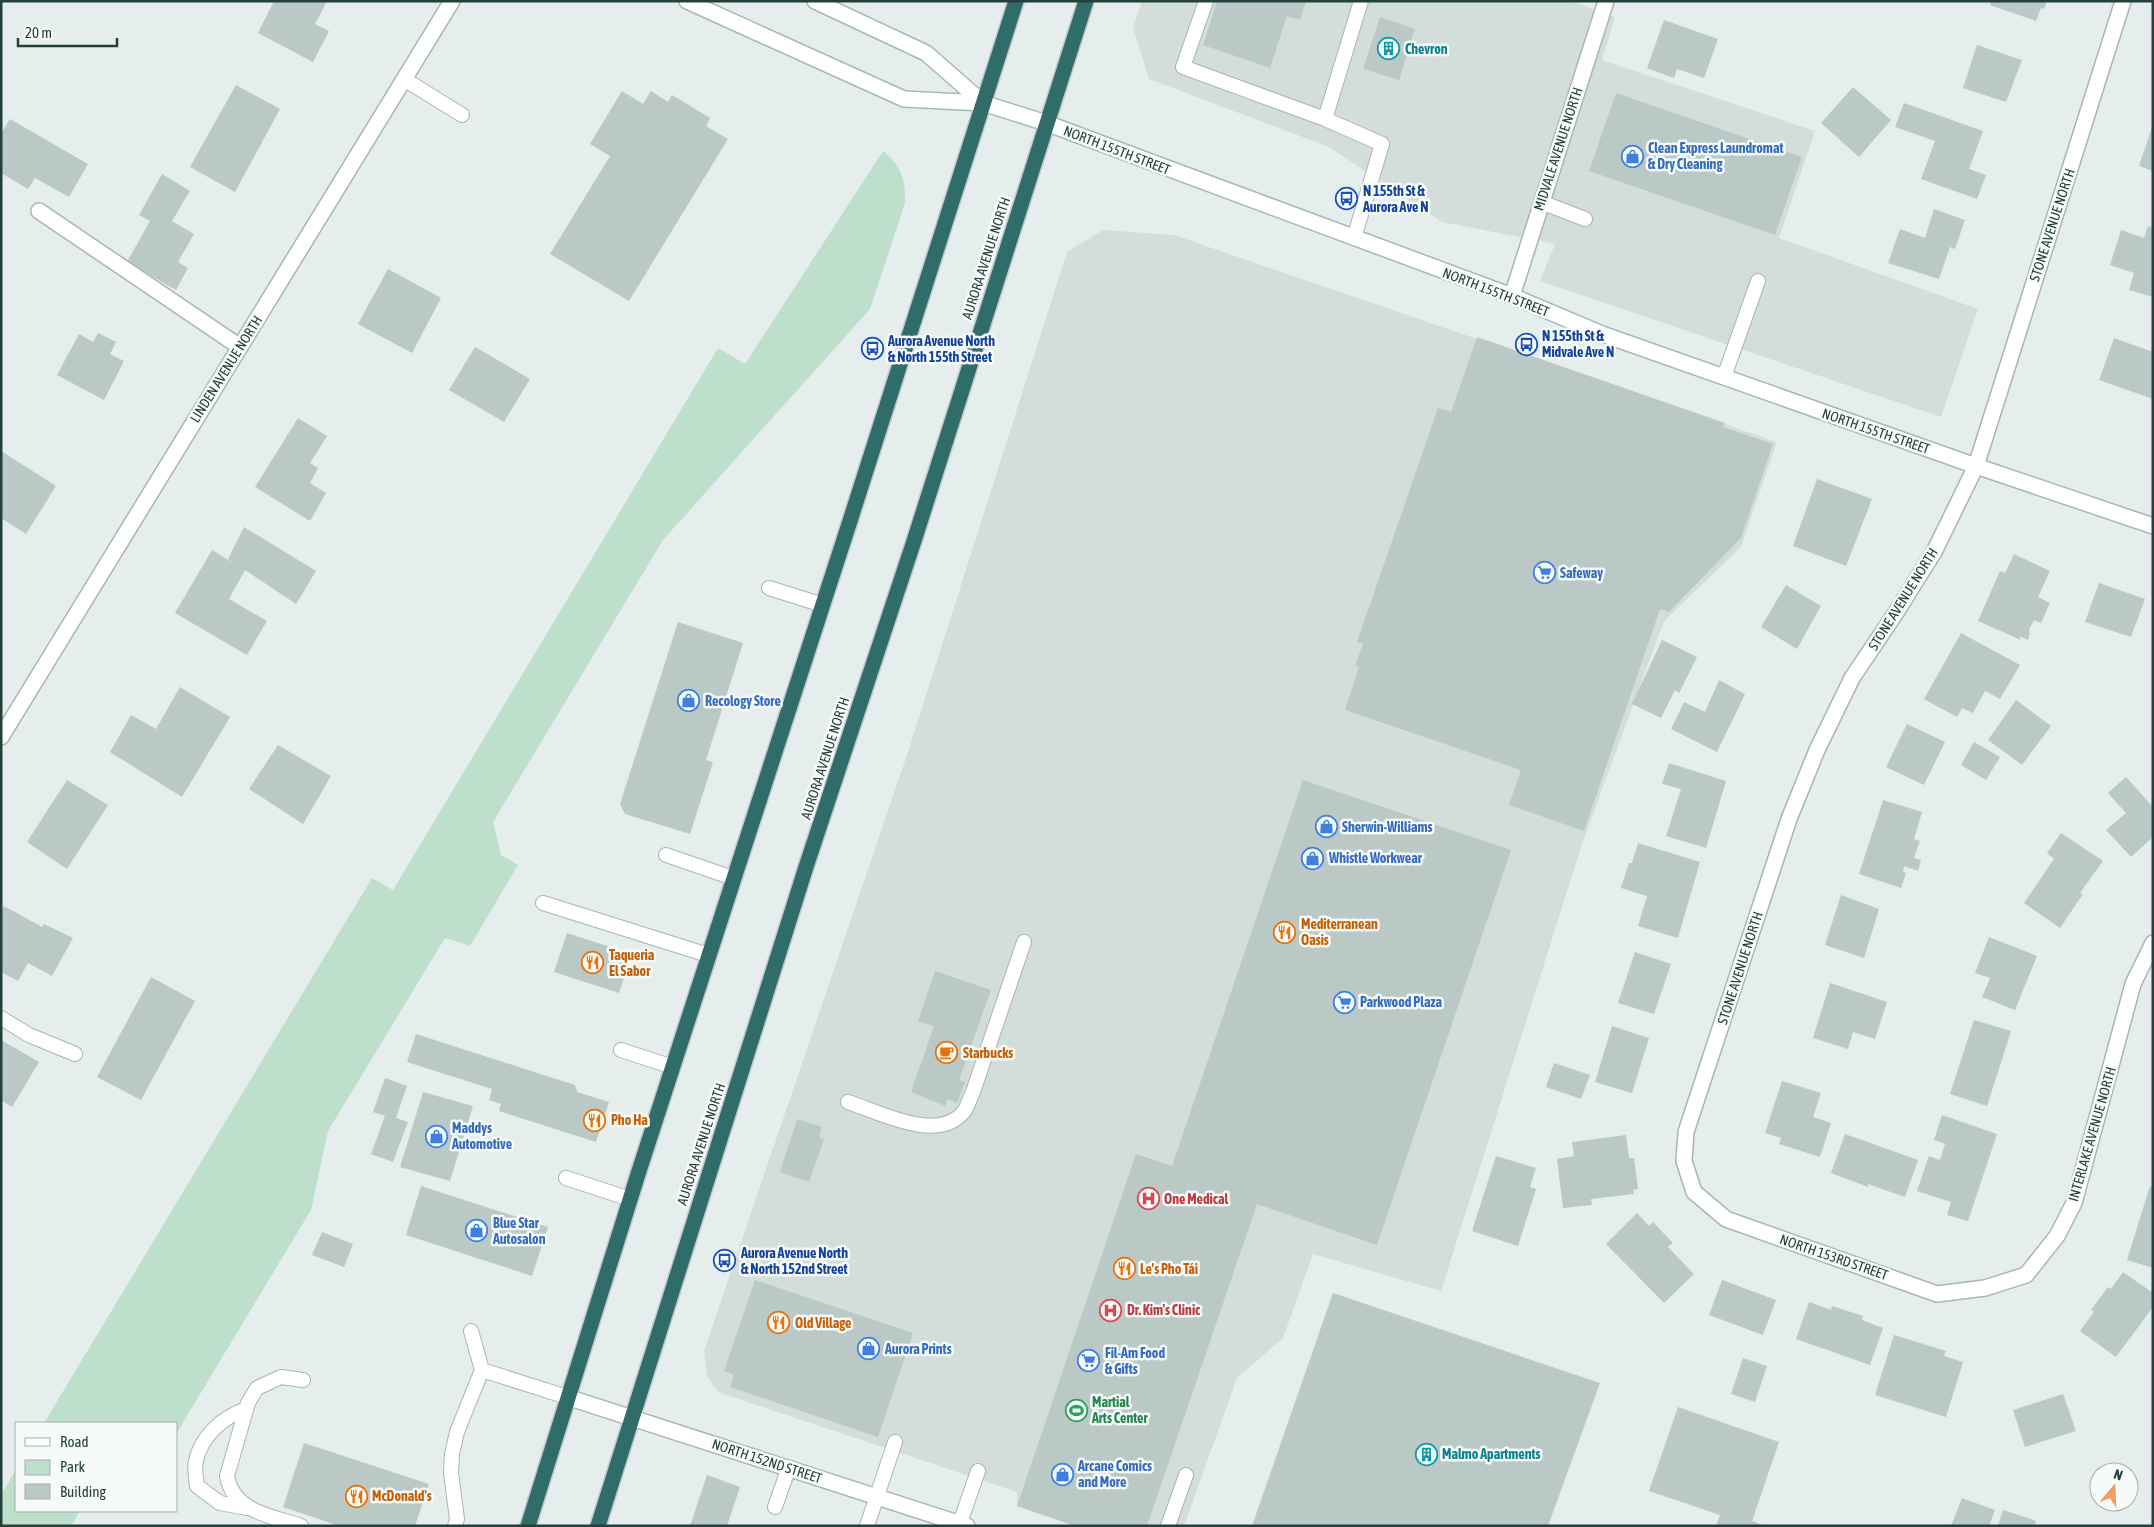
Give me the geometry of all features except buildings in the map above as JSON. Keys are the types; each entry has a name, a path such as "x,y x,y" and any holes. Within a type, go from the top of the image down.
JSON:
{"highway":[{"path":"528,1526 567,1397 708,955 823,605 1016,1"},
{"name":"AURORA AVENUE NORTH","path":"598,1526 630,1417 806,867 911,550 1086,1"}],"street":[{"name":"LINDEN AVENUE NORTH","path":"1,737 452,1"},
{"name":"NORTH 155TH STREET","path":"687,1 904,99 983,103 1046,123 1512,296 1602,334 1976,466 2153,526"},
{"name":"NORTH 155TH STREET","path":"815,1 926,53 983,103"},
{"name":"MIDVALE AVENUE NORTH","path":"1512,296 1606,1"},
{"name":"STONE AVENUE NORTH","path":"1694,1192 1684,1161 1686,1132 1789,819 1817,750 1852,678 1934,552 1976,466 2123,1"},
{"path":"39,211 240,347"},
{"name":"INTERLAKE AVENUE NORTH","path":"1985,1288 2026,1275 2057,1236 2074,1203 2133,984 2153,943"},
{"name":"NORTH 153RD STREET","path":"1694,1192 1726,1219 1937,1294 1985,1288"},
{"name":"NORTH 152ND STREET","path":"567,1397 789,1467 964,1525"}],"lane":[{"path":"1206,1 1183,67 1325,119 1382,144 1354,238"},
{"path":"1325,119 1361,1"},
{"path":"404,79 462,115"},
{"path":"1541,202 1585,219"},
{"path":"1724,377 1758,281"},
{"path":"769,588 823,605"},
{"path":"666,855 733,878"},
{"path":"543,903 708,955"},
{"path":"848,1102 915,1125 943,1125 954,1120 964,1110 973,1092 1024,942"},
{"path":"1,1018 29,1036 75,1054"},
{"path":"621,1050 673,1067"},
{"path":"566,1178 630,1199"},
{"path":"455,1526 457,1519 451,1473 452,1454 457,1432 482,1370 471,1331"},
{"path":"482,1370 567,1397"},
{"path":"252,1509 236,1499 229,1486 227,1476 248,1403 257,1388 268,1381 281,1377 303,1380"},
{"path":"246,1409 231,1414 208,1435 195,1462 197,1486 220,1503 252,1509 301,1526"},
{"path":"867,1526 895,1442"},
{"path":"775,1507 789,1467"},
{"path":"964,1525 978,1471"},
{"path":"1168,1526 1186,1475"}],"shaded area":[{"path":"1142,1 1570,1 1615,17 1602,60 1815,131 1779,238 1978,309 1941,417 1540,281 1555,244 1442,222 1329,147 1149,79 1133,27"},
{"path":"1103,230 1174,235 1777,442 1741,547 1664,621 1582,844 1441,1291 1313,1254 1283,1338 1237,1378 1184,1526 1075,1526 1017,1506 1017,1492 718,1392 707,1376 704,1351 908,752 1067,252"}],"green space":[{"path":"883,151 894,162 901,174 905,187 905,203 870,309 663,540 493,822 501,855 518,865 470,946 445,938 328,1131 311,1210 178,1431 178,1422 45,1422 372,878 393,890 718,348 745,364"},
{"path":"15,1472 15,1512 79,1512 71,1526 1,1526 1,1495"}],"place":[{"name":"Chevron","path":"1389,49"},
{"name":"Clean Express Laundromat & Dry Cleaning","path":"1632,156"},
{"name":"N 155th St & Aurora Ave N","path":"1347,199"},
{"name":"N 155th St & Midvale Ave N","path":"1526,344"},
{"name":"Aurora Avenue North & North 155th Street","path":"872,349"},
{"name":"Safeway","path":"1544,573"},
{"name":"Recology Store","path":"689,701"},
{"name":"Sherwin-Williams","path":"1326,827"},
{"name":"Whistle Workwear","path":"1313,858"},
{"name":"Mediterranean Oasis","path":"1285,932"},
{"name":"Taqueria El Sabor","path":"593,963"},
{"name":"Parkwood Plaza","path":"1344,1002"},
{"name":"Starbucks","path":"947,1053"},
{"name":"Pho Ha","path":"595,1120"},
{"name":"Maddys Automotive","path":"436,1136"},
{"name":"One Medical","path":"1148,1199"},
{"name":"Blue Star Autosalon","path":"477,1231"},
{"name":"Aurora Avenue North & North 152nd Street","path":"725,1261"},
{"name":"Le’s Pho Tái","path":"1124,1269"},
{"name":"Dr. Kim's Clinic","path":"1111,1310"},
{"name":"Old Village","path":"779,1323"},
{"name":"Aurora Prints","path":"869,1349"},
{"name":"Fil-Am Food & Gifts","path":"1089,1361"},
{"name":"Martial Arts Center","path":"1076,1410"},
{"name":"Malmo Apartments","path":"1426,1454"},
{"name":"Arcane Comics and More","path":"1062,1474"},
{"name":"McDonald's","path":"356,1496"}]}
